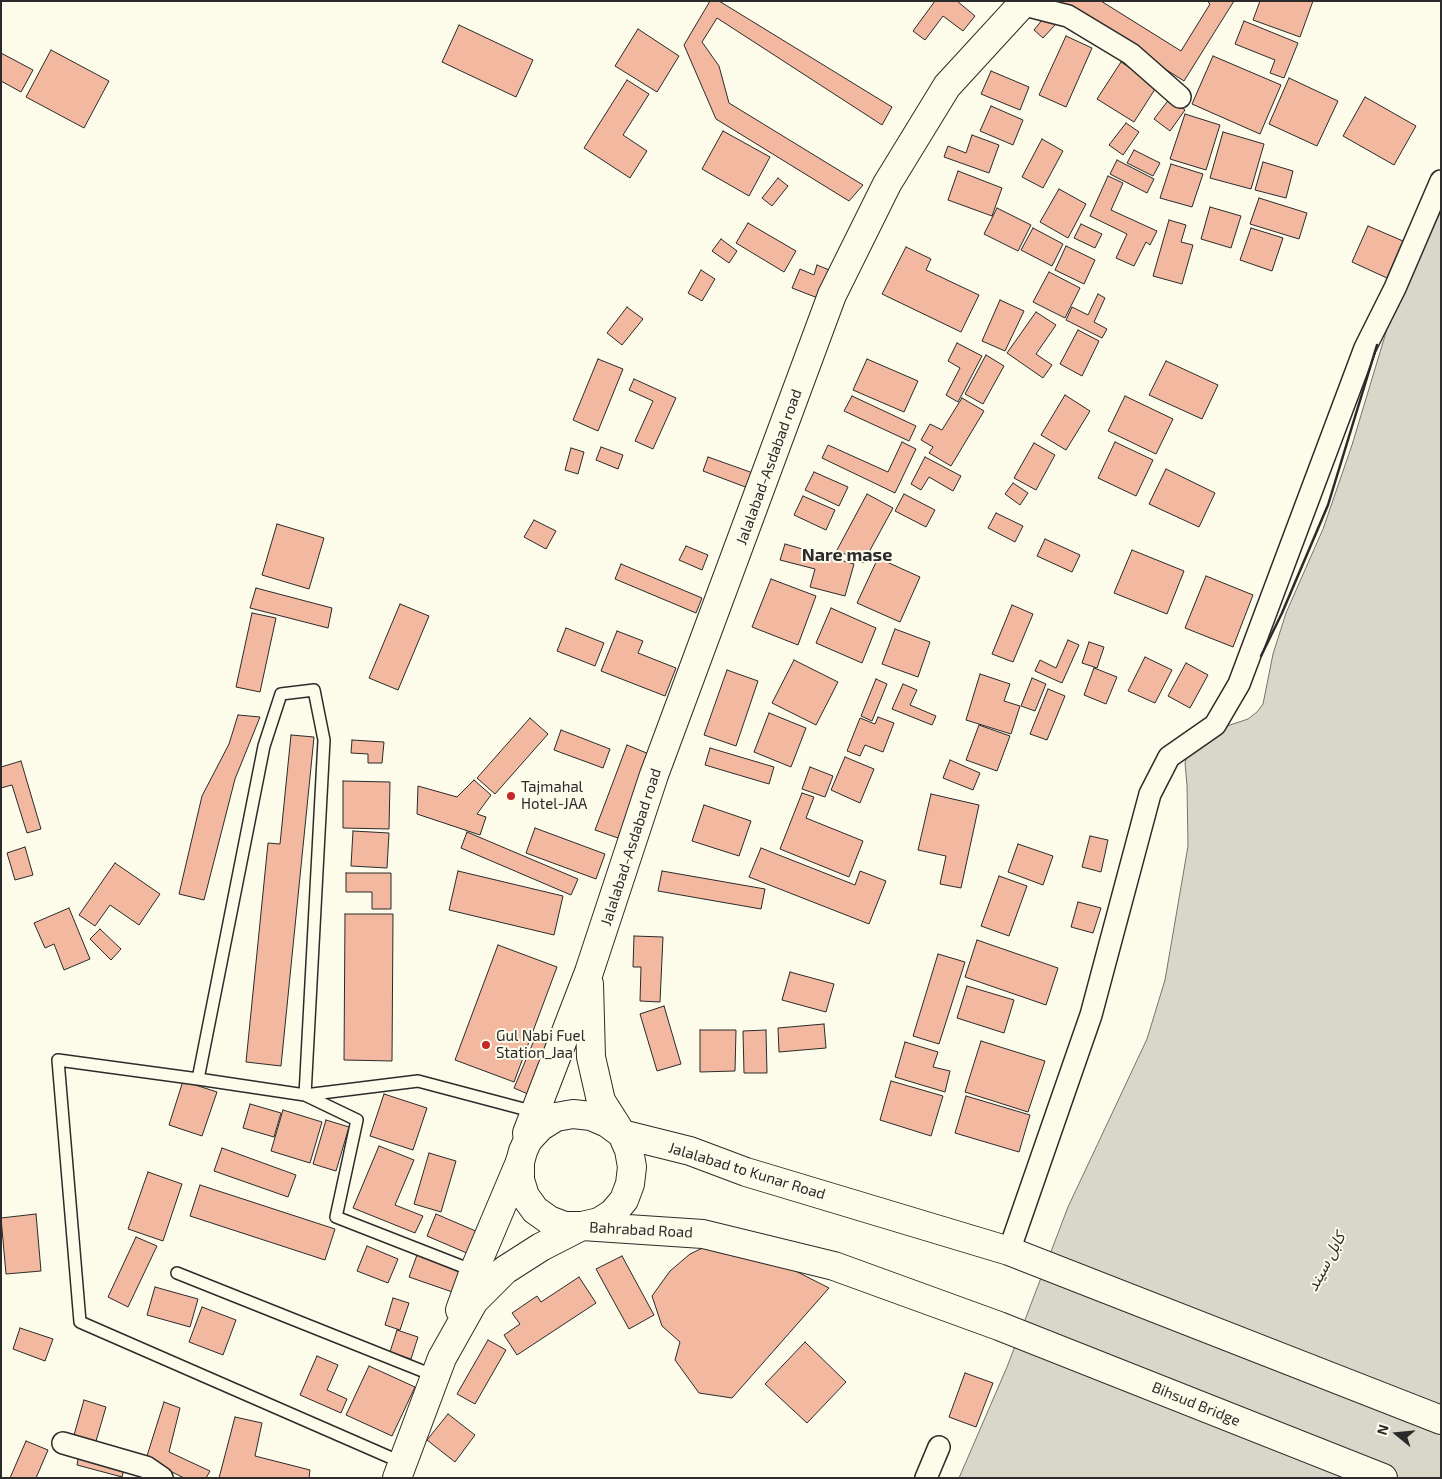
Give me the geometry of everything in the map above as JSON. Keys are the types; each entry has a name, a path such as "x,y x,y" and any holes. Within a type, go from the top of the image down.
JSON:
{"main road":[{"name":"Jalalabad-Asdabad road","path":"524,1151 527,1133 589,972 654,775 832,295 887,184 948,86 1015,6"},
{"path":"524,1151 520,1180 526,1196 535,1210 549,1220 565,1226 582,1226 599,1222 613,1213 624,1200 630,1184 632,1167 629,1150 622,1134 601,1100 591,1057 589,972"},
{"path":"439,1367 474,1271 524,1151 540,1127 556,1117 573,1114 591,1116 607,1123 622,1134"},
{"name":"Jalalabad to Kunar Road","path":"622,1134 690,1151 746,1172 1021,1255 1441,1420"},
{"name":"Bahrabad Road","path":"400,1470 439,1367 474,1301 505,1270 541,1247 582,1226 703,1234 834,1266 1010,1331"},
{"name":"Bihsud Bridge","path":"1010,1331 1383,1478"}],"street":[{"path":"1015,6 1068,16 1131,54 1180,97"},
{"path":"1021,1255 1091,1015 1150,794 1169,757 1214,725 1239,684 1364,348 1395,288 1441,181"},
{"path":"63,1443 146,1467 162,1478"},
{"path":"926,1478 939,1447"}],"lane":[{"path":"198,1080 264,746 281,694 314,690 324,740 305,1094"},
{"path":"400,1470 80,1322 58,1060 305,1094 418,1081 535,1112"},
{"path":"305,1094 357,1120 336,1217 474,1271"},
{"path":"177,1273 439,1367"}],"water":[{"name":"کابل سيند","path":"1441,211 1441,1478 959,1478 1007,1367 1068,1207 1147,1039 1165,980 1188,846 1185,763 1188,752 1224,727 1248,719 1263,704 1273,654 1286,613 1323,529 1352,445 1387,329 1405,286"}],"building":[{"path":"710,1 719,1 892,107 882,125 717,18 702,42 719,66 729,103 863,185 849,201 716,119 684,45"},
{"path":"935,1 957,1 975,16 963,31 943,16 925,40 913,31"},
{"path":"1062,1 1101,1 1181,51 1210,4 1207,1 1234,1 1184,81 1061,3"},
{"path":"1260,1 1313,1 1300,37 1253,20"},
{"path":"1046,15 1056,24 1043,38 1034,30"},
{"path":"1244,21 1298,43 1284,78 1270,73 1275,60 1235,44"},
{"path":"459,25 533,60 516,97 442,62"},
{"path":"638,29 679,56 657,92 615,66"},
{"path":"1066,36 1092,48 1066,107 1039,95"},
{"path":"51,50 109,81 84,128 26,97"},
{"path":"1,53 33,70 21,92 1,81"},
{"path":"1213,56 1281,85 1260,134 1192,104"},
{"path":"1121,62 1157,86 1134,122 1097,99"},
{"path":"991,71 1029,87 1020,110 981,94"},
{"path":"1289,78 1338,101 1317,146 1269,124"},
{"path":"627,80 649,94 623,135 647,151 630,178 584,148"},
{"path":"1365,97 1416,126 1394,165 1343,136"},
{"path":"1170,98 1185,110 1170,131 1154,119"},
{"path":"991,106 1023,120 1013,145 980,131"},
{"path":"1185,114 1220,125 1206,170 1170,159"},
{"path":"1126,123 1139,132 1123,155 1109,145"},
{"path":"723,131 770,157 749,196 702,169"},
{"path":"1223,132 1264,144 1251,189 1210,178"},
{"path":"972,135 999,145 989,173 944,157 948,146 966,153"},
{"path":"1042,139 1063,151 1043,188 1022,177"},
{"path":"1134,150 1160,163 1153,176 1127,163"},
{"path":"1117,160 1154,179 1147,193 1110,174"},
{"path":"1263,162 1293,171 1286,198 1255,190"},
{"path":"1171,164 1203,174 1192,207 1160,198"},
{"path":"958,171 1002,188 992,216 948,200"},
{"path":"1108,176 1123,183 1111,210 1157,231 1150,245 1146,242 1134,266 1116,258 1127,234 1090,216"},
{"path":"778,178 788,186 772,206 762,198"},
{"path":"1059,189 1086,204 1068,238 1040,222"},
{"path":"1259,198 1307,213 1299,239 1250,224"},
{"path":"1210,207 1241,216 1231,248 1201,239"},
{"path":"997,208 1031,225 1018,251 984,234"},
{"path":"1169,220 1186,225 1181,242 1193,245 1182,284 1153,276"},
{"path":"748,223 796,251 784,272 736,243"},
{"path":"1081,224 1102,234 1095,248 1074,238"},
{"path":"1368,226 1403,241 1387,278 1352,262"},
{"path":"1033,228 1063,244 1052,266 1021,250"},
{"path":"1251,228 1283,238 1272,271 1240,260"},
{"path":"721,239 737,251 729,263 712,251"},
{"path":"1066,246 1095,260 1084,284 1055,270"},
{"path":"906,247 931,259 926,270 979,295 961,332 882,294"},
{"path":"817,265 834,272 823,300 792,288 800,269 814,275"},
{"path":"701,270 715,279 702,301 688,293"},
{"path":"1049,272 1080,288 1065,318 1033,302"},
{"path":"1098,294 1105,298 1094,322 1107,329 1102,338 1066,320 1072,307 1088,315"},
{"path":"1000,300 1024,311 1005,351 982,341"},
{"path":"627,307 643,319 622,345 607,333"},
{"path":"1036,312 1056,325 1036,354 1052,365 1043,378 1007,353"},
{"path":"1078,330 1099,341 1082,376 1060,364"},
{"path":"957,343 982,356 958,402 946,395 960,368 948,361"},
{"path":"986,355 1004,366 983,404 965,394"},
{"path":"598,359 623,369 598,431 573,420"},
{"path":"867,359 918,381 904,412 853,390"},
{"path":"1166,361 1218,385 1202,419 1149,395"},
{"path":"634,379 676,398 653,449 635,441 653,401 629,390"},
{"path":"1065,395 1090,411 1066,450 1041,435"},
{"path":"852,396 916,426 909,441 844,411"},
{"path":"1125,396 1173,419 1156,454 1108,431"},
{"path":"962,398 984,411 951,466 929,453 933,447 921,440 930,424 942,430"},
{"path":"902,442 916,449 895,493 822,458 828,445 888,472"},
{"path":"1115,442 1153,460 1136,496 1098,478"},
{"path":"1034,443 1055,455 1036,490 1014,478"},
{"path":"601,447 623,455 618,469 596,460"},
{"path":"571,448 584,452 578,474 565,470"},
{"path":"708,457 753,473 748,488 703,471"},
{"path":"925,457 961,476 953,491 929,477 921,490 911,484"},
{"path":"1166,469 1215,493 1199,527 1149,504"},
{"path":"814,472 848,487 839,506 805,490"},
{"path":"1013,483 1028,493 1020,505 1005,494"},
{"path":"867,494 893,508 863,563 837,550"},
{"path":"904,494 935,510 926,527 895,511"},
{"path":"803,496 835,510 826,530 794,515"},
{"path":"996,513 1023,526 1015,542 988,528"},
{"path":"534,520 556,531 546,549 524,537"},
{"path":"277,524 324,538 309,589 262,575"},
{"path":"1045,539 1080,555 1072,572 1037,556"},
{"path":"785,544 854,564 845,596 810,587 815,569 780,560"},
{"path":"686,546 708,555 702,570 679,560"},
{"path":"1132,550 1184,571 1167,614 1114,593"},
{"path":"878,558 920,577 900,622 857,603"},
{"path":"621,564 702,598 696,613 615,579"},
{"path":"1206,576 1253,595 1233,647 1185,628"},
{"path":"771,579 816,596 798,645 752,627"},
{"path":"256,588 332,608 328,628 250,608"},
{"path":"400,604 429,616 398,690 369,678"},
{"path":"1012,605 1033,614 1013,662 992,654"},
{"path":"831,608 876,628 862,663 816,643"},
{"path":"252,613 276,618 260,692 236,687"},
{"path":"566,628 604,643 595,666 557,651"},
{"path":"895,629 930,642 918,677 882,664"},
{"path":"617,631 643,641 638,653 676,668 665,696 601,671"},
{"path":"1068,640 1079,645 1062,683 1035,671 1040,660 1056,668"},
{"path":"1089,642 1104,647 1097,668 1082,663"},
{"path":"1145,657 1172,670 1155,703 1128,691"},
{"path":"794,660 838,682 816,725 772,703"},
{"path":"1186,663 1208,675 1190,708 1168,696"},
{"path":"1094,668 1117,677 1106,704 1084,695"},
{"path":"727,670 758,681 736,746 704,735"},
{"path":"980,674 1010,684 1004,701 1020,706 1011,734 966,720"},
{"path":"1032,678 1046,684 1035,711 1021,706"},
{"path":"876,679 887,684 872,721 861,716"},
{"path":"903,684 917,690 910,705 936,716 932,725 892,709"},
{"path":"1048,689 1065,696 1047,740 1030,734"},
{"path":"769,713 806,728 791,767 754,752"},
{"path":"238,715 260,717 235,779 204,900 179,894 202,796 229,744"},
{"path":"878,717 894,723 883,752 865,745 860,756 847,751 860,718 875,724"},
{"path":"530,718 548,734 495,794 477,778"},
{"path":"979,725 1010,736 997,771 966,760"},
{"path":"561,730 610,749 603,768 554,750"},
{"path":"291,735 314,737 281,1066 246,1062 268,843 280,844"},
{"path":"352,740 384,742 382,763 368,763 368,754 351,753"},
{"path":"627,745 649,754 618,838 595,830"},
{"path":"710,748 774,767 769,784 705,765"},
{"path":"845,757 874,769 860,803 831,790"},
{"path":"950,760 980,773 973,790 943,778"},
{"path":"21,761 41,829 27,833 12,785 1,788 1,767"},
{"path":"810,767 833,776 825,797 802,789"},
{"path":"474,780 491,795 477,814 486,817 480,835 417,814 418,786 457,797"},
{"path":"343,781 390,782 389,829 343,828"},
{"path":"802,793 814,797 806,818 863,841 849,877 780,849"},
{"path":"931,794 979,805 961,888 940,884 946,856 918,850"},
{"path":"704,805 751,821 739,856 692,841"},
{"path":"535,828 605,854 596,879 526,853"},
{"path":"353,831 389,833 387,868 351,866"},
{"path":"467,832 578,879 571,895 461,848"},
{"path":"1090,836 1108,840 1101,872 1082,867"},
{"path":"1018,844 1053,856 1043,885 1008,872"},
{"path":"25,847 33,875 15,880 7,853"},
{"path":"761,848 855,885 860,871 886,881 869,924 749,877"},
{"path":"115,863 160,894 139,925 110,905 95,926 79,915"},
{"path":"458,871 563,896 554,935 449,910"},
{"path":"662,871 765,889 761,909 658,891"},
{"path":"346,873 391,873 391,909 372,909 372,892 346,892"},
{"path":"999,876 1027,886 1009,936 981,926"},
{"path":"1078,902 1101,908 1093,933 1071,927"},
{"path":"69,908 90,959 64,970 54,944 45,948 34,923"},
{"path":"345,914 393,914 392,1061 344,1060"},
{"path":"100,929 121,949 111,960 90,939"},
{"path":"634,936 663,937 660,1002 640,1001 641,967 633,967"},
{"path":"977,940 1058,968 1046,1005 965,977"},
{"path":"498,945 557,967 514,1082 455,1060"},
{"path":"938,954 965,962 939,1044 913,1036"},
{"path":"790,972 834,984 826,1012 782,1000"},
{"path":"967,986 1014,1000 1004,1033 957,1018"},
{"path":"664,1006 681,1064 657,1071 640,1014"},
{"path":"824,1024 826,1048 779,1052 778,1028"},
{"path":"700,1030 736,1030 735,1071 700,1072"},
{"path":"766,1030 767,1073 744,1073 743,1031"},
{"path":"535,1038 558,1048 537,1098 514,1088"},
{"path":"981,1041 1045,1061 1028,1112 965,1092"},
{"path":"905,1042 938,1052 933,1067 950,1071 945,1092 895,1077"},
{"path":"183,1081 217,1092 202,1136 169,1125"},
{"path":"891,1081 943,1096 931,1136 880,1120"},
{"path":"384,1094 427,1108 413,1150 370,1136"},
{"path":"966,1096 1030,1115 1019,1152 955,1133"},
{"path":"250,1104 281,1113 274,1137 243,1128"},
{"path":"283,1110 322,1122 310,1163 271,1151"},
{"path":"326,1120 349,1127 336,1171 313,1164"},
{"path":"379,1146 414,1160 395,1205 423,1216 415,1233 353,1208"},
{"path":"222,1148 296,1175 288,1197 214,1171"},
{"path":"429,1153 456,1161 441,1212 414,1204"},
{"path":"148,1172 182,1184 163,1241 128,1229"},
{"path":"200,1185 335,1229 325,1260 190,1216"},
{"path":"36,1214 41,1271 6,1274 1,1218"},
{"path":"436,1214 478,1232 469,1254 427,1236"},
{"path":"136,1237 157,1246 128,1307 108,1297"},
{"path":"713,1243 758,1252 829,1288 732,1398 699,1393 675,1360 680,1342 662,1326 652,1296 670,1271 690,1254"},
{"path":"367,1246 398,1259 388,1283 357,1271"},
{"path":"417,1255 469,1273 461,1295 409,1277"},
{"path":"622,1256 654,1315 629,1329 596,1269"},
{"path":"579,1277 596,1303 517,1355 504,1335 520,1324 512,1313 537,1296 541,1302"},
{"path":"155,1287 198,1299 190,1327 147,1315"},
{"path":"393,1298 409,1303 400,1330 385,1325"},
{"path":"202,1307 236,1320 223,1355 189,1342"},
{"path":"20,1328 53,1339 45,1361 13,1349"},
{"path":"397,1330 418,1337 411,1359 390,1352"},
{"path":"488,1340 506,1350 475,1404 457,1394"},
{"path":"805,1342 846,1382 807,1423 765,1384"},
{"path":"317,1356 338,1365 327,1390 347,1399 341,1413 300,1395"},
{"path":"369,1366 415,1387 392,1436 346,1415"},
{"path":"965,1373 993,1383 976,1427 949,1417"},
{"path":"84,1400 106,1407 94,1448 72,1442"},
{"path":"164,1402 180,1408 169,1452 210,1471 206,1478 184,1478 146,1459"},
{"path":"448,1414 475,1435 455,1462 427,1440"},
{"path":"235,1417 262,1423 255,1456 310,1470 309,1478 219,1478"},
{"path":"26,1441 48,1450 36,1478 10,1478"},
{"path":"79,1454 125,1466 122,1477 77,1465"}],"wall":[{"path":"1261,656 1282,613 1328,505 1377,345"}],"place":[{"name":"Tajmahal Hotel-JAA","path":"511,796"},
{"name":"Gul Nabi Fuel Station_Jaa","path":"486,1045"}],"district":[{"name":"Nare mase","path":"847,555"}]}
